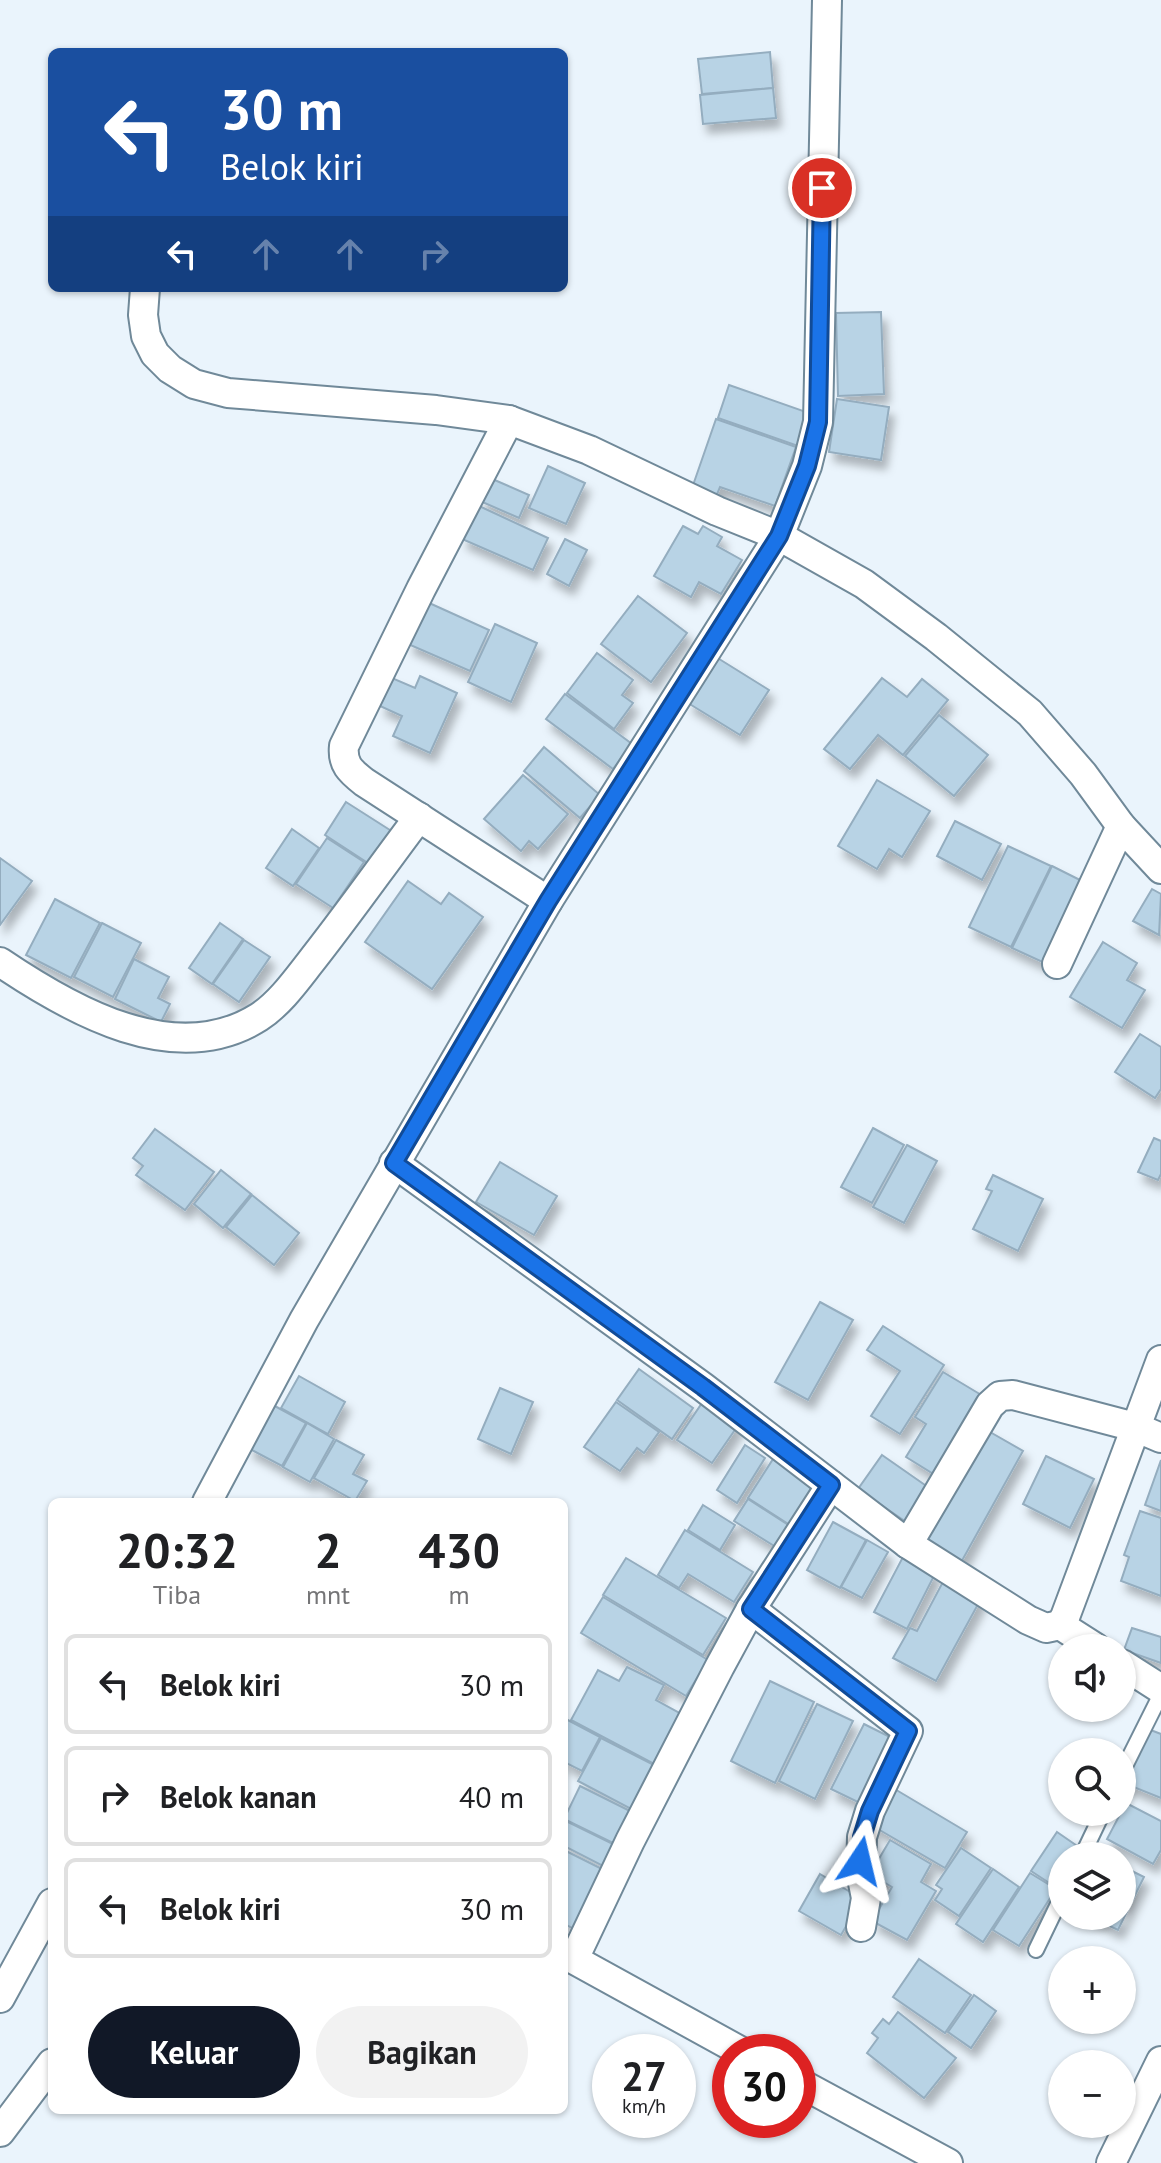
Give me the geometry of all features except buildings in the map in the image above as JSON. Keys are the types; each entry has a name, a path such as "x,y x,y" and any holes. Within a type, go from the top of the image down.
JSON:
{"street":[{"path":"209,1498 297,1333 548,901 779,536 807,466 818,422 827,0"},
{"path":"145,292 146,336 155,354 170,369 194,384 228,393 436,410 509,420 589,450 717,511 779,536 864,584 1030,713 1083,774 1121,826 1161,869"},
{"path":"509,420 344,746 345,764 351,772 548,901"},
{"path":"0,962 82,1011 139,1032 172,1037 204,1037 235,1030 262,1016 288,990 419,817"},
{"path":"1057,964 1121,826"},
{"path":"394,1163 703,1387 908,1544 1028,1620 1046,1628 1060,1625 1074,1634"},
{"path":"1060,1625 1161,1360"},
{"path":"908,1544 990,1405 1000,1396 1013,1395 1135,1427 1161,1438"},
{"path":"712,2036 569,1957 751,1609 831,1485"},
{"path":"751,1609 908,1731 870,1811 862,1837 861,1873 866,1898 861,1927"},
{"path":"1136,1674 1161,1691"},
{"path":"0,1998 48,1910"},
{"path":"1111,2163 1161,2061"},
{"path":"0,2132 48,2068"},
{"path":"816,2092 948,2163"}],"lane":[{"path":"1136,1743 1161,1691"},
{"path":"1036,1950 1048,1925"}],"route":[{"path":"822,188 818,422 807,466 779,536 548,901 394,1163 703,1387 831,1485 751,1609 908,1731 870,1811 862,1837 860,1861"}]}
